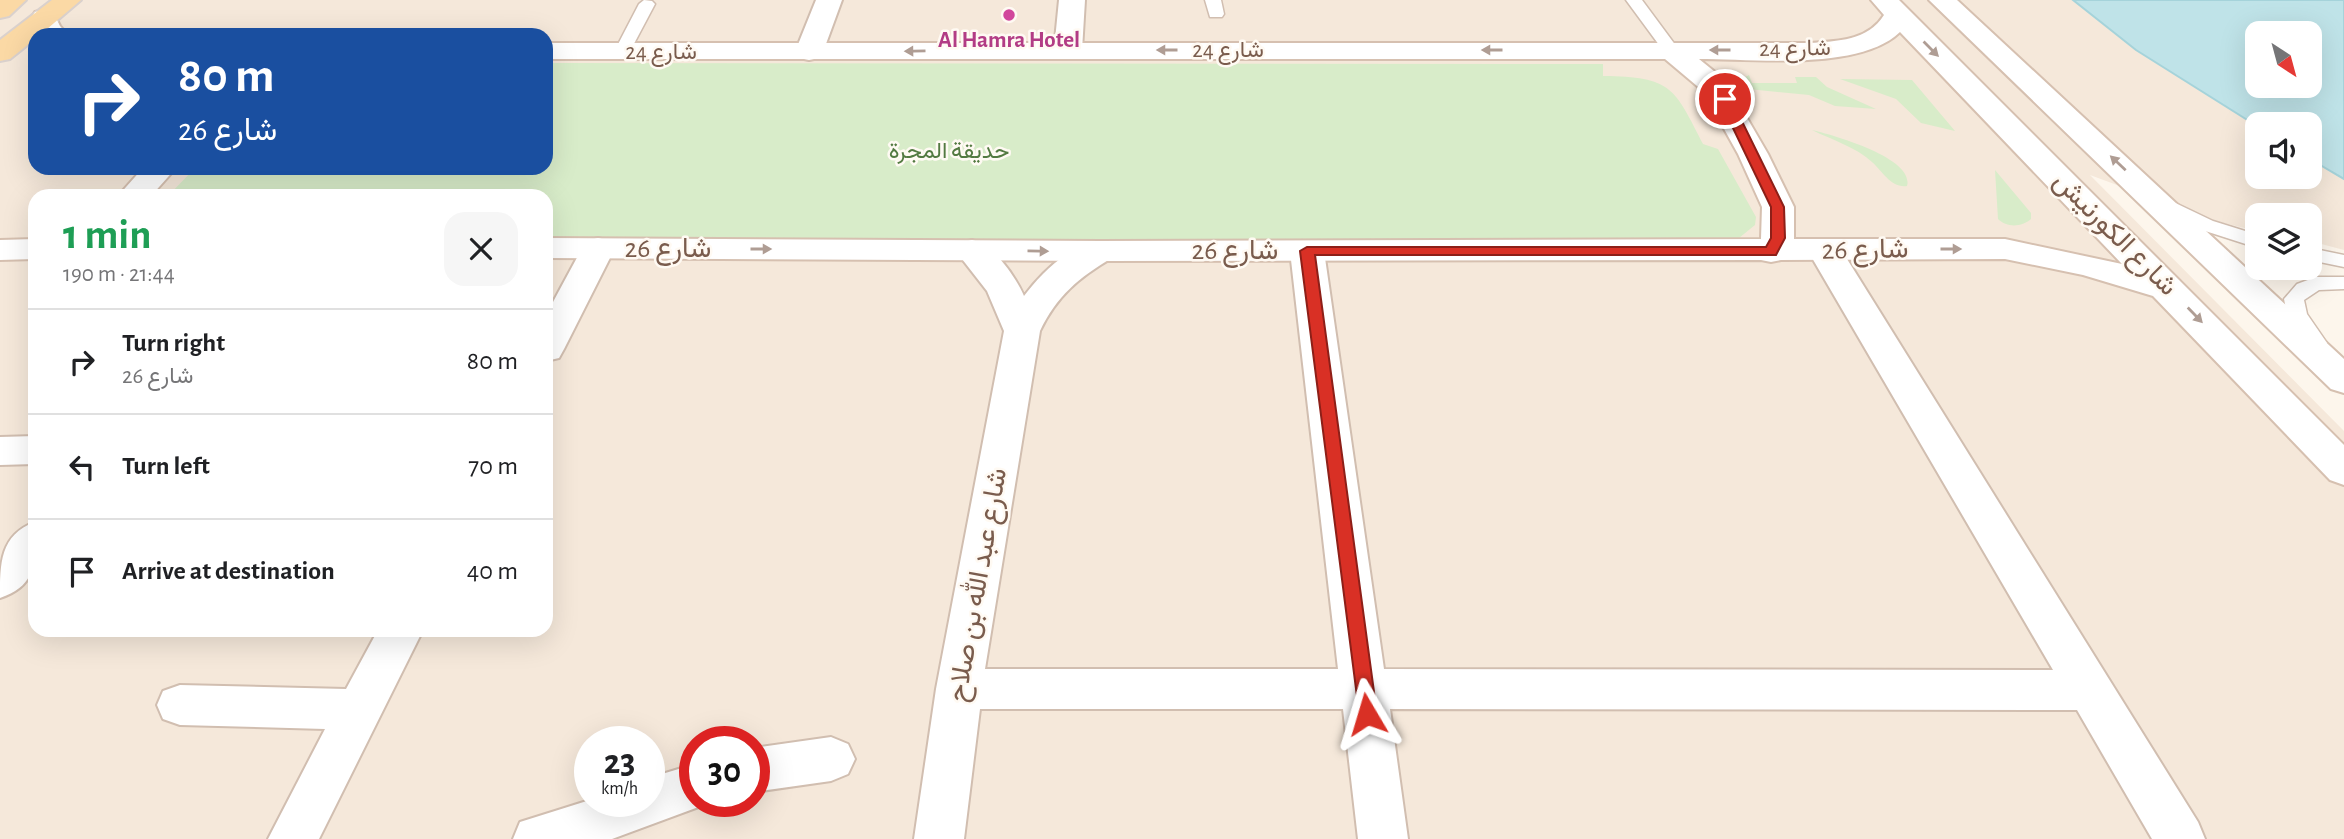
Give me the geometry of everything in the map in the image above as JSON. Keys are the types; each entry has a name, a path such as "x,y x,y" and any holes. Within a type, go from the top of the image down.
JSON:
{"main road":[{"path":"0,10 13,0"},
{"path":"49,27 68,0"},
{"path":"0,53 28,38"}],"street":[{"path":"810,52 829,0"},
{"path":"1068,50 1072,0"},
{"name":"شارع الكورنيش","path":"1942,0 2340,376"},
{"name":"شارع 24","path":"553,51 1839,50 1880,36 1892,26 1890,7"},
{"name":"شارع الكورنيش","path":"1890,7 2344,470"},
{"path":"1671,50 1702,73 1725,99 1767,183 1778,207 1780,223 1778,238 1771,252"},
{"path":"140,189 154,175"},
{"name":"شارع 26","path":"553,248 1771,252 2006,249 2070,259 2114,270 2170,290"},
{"path":"553,335 598,248"},
{"path":"0,250 28,249"},
{"path":"972,250 1003,288 1022,331"},
{"name":"شارع عبد الله بن صلاح","path":"939,839 959,689 1022,331 1032,307 1049,286 1072,267 1100,251"},
{"path":"1307,251 1383,839"},
{"path":"1825,251 2180,839"},
{"path":"0,450 28,450"},
{"path":"293,839 397,637"},
{"path":"959,689 2089,690"},
{"path":"180,705 360,709"},
{"path":"770,769 831,759"},
{"path":"538,839 608,817"}],"lane":[{"path":"1634,0 1671,50"},
{"path":"622,52 647,4"},
{"path":"2150,194 2206,225 2245,238"},
{"path":"2322,256 2344,261"},
{"path":"2340,376 2297,314 2294,299 2302,287 2322,282 2344,283"}],"shaded area":[{"path":"0,0 2073,0 2136,50 2245,118 2245,189 2322,189 2322,166 2344,179 2344,250 2322,244 2322,203 2245,203 2245,228 2211,220 2090,175 2344,431 2344,839 0,839"}],"green space":[{"name":"حديقة المجرة","path":"553,63 1603,64 1603,76 1644,79 1668,89 1677,98 1703,144 1718,149 1756,217 1755,225 1739,238 1710,241 553,238 553,189 175,189 188,175 553,175"},
{"path":"1749,75 1752,83 1797,83 1795,77 1816,77 1827,87 1876,109 1835,106 1809,95 1738,88 1736,82"},
{"path":"1840,79 1912,80 1955,131 1921,123 1896,99"},
{"path":"1812,130 1886,157 1906,176 1907,186 1892,182 1859,152"},
{"path":"1995,170 2031,213 2031,219 2027,222 2010,225 1998,219"}],"water":[{"path":"2073,0 2344,0 2344,179 2322,166 2322,112 2245,112 2245,118 2136,50"}],"place":[{"name":"Al Hamra Hotel","path":"1009,15"}],"route":[{"path":"1367,714 1307,251 1771,252 1778,238 1778,207 1725,99"}]}
